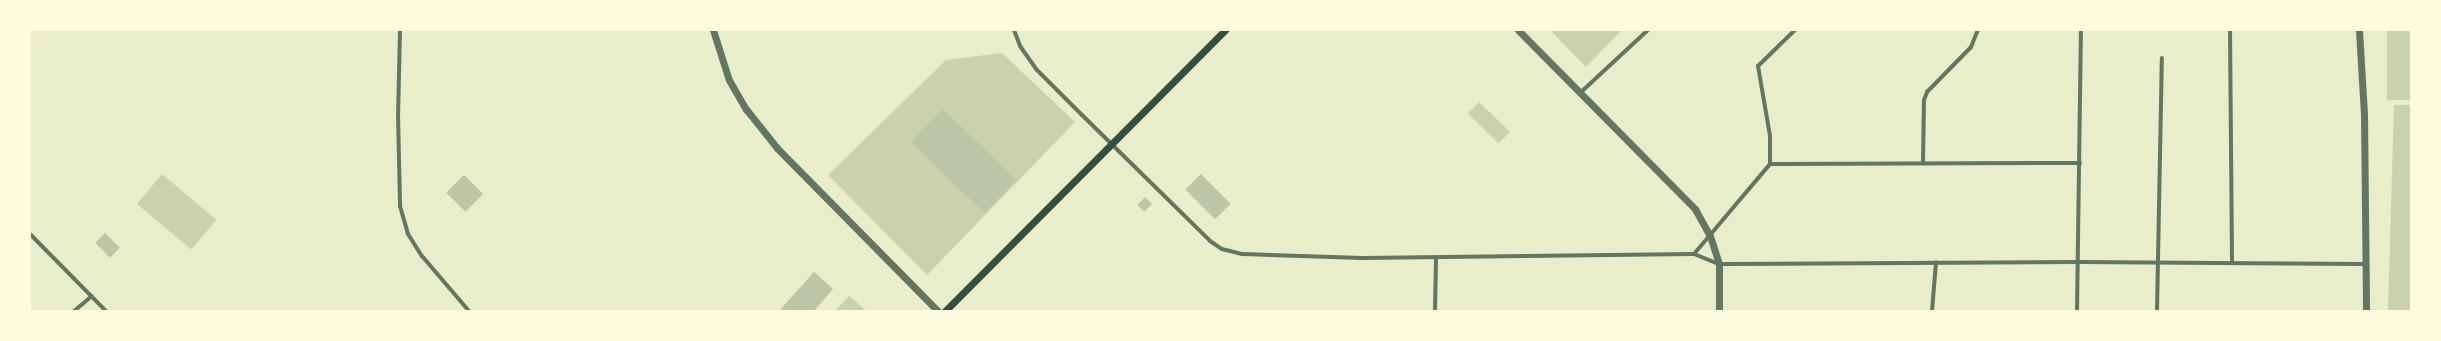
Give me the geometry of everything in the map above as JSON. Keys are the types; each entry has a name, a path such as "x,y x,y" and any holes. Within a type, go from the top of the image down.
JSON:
{"main road":[{"path":"945,311 1225,30"}],"street":[{"path":"400,30 398,115 400,206 408,234 422,256 469,311"},
{"path":"713,30 729,80 746,109 777,148 938,311"},
{"path":"1014,30 1020,46 1036,69 1210,241 1222,250 1242,254 1436,257 1694,254 1719,264 1936,262 2232,262 2365,264"},
{"path":"1518,30 1695,209 1710,236 1719,264 1719,311"},
{"path":"1580,92 1648,30"},
{"path":"1694,254 1770,164 1770,136 1758,66 1795,30"},
{"path":"1923,162 1924,100 1927,92 1971,46 1978,30"},
{"path":"2077,311 2079,262 2081,30"},
{"path":"2230,30 2232,262"},
{"path":"2359,30 2364,113 2366,311"},
{"path":"2157,311 2160,263 2162,58"},
{"path":"1770,164 1923,162 2080,163"},
{"path":"30,234 106,311"},
{"path":"1435,311 1436,257"},
{"path":"1932,311 1936,262"},
{"path":"74,311 92,296"}],"green space":[{"path":"1550,30 1622,30 1586,67"},
{"path":"2387,30 2411,30 2411,100 2387,100"},
{"path":"1002,53 1075,122 927,275 828,175 946,60"},
{"path":"1479,102 1510,132 1499,143 1468,114"},
{"path":"2394,105 2411,105 2411,311 2388,311"},
{"path":"162,174 216,220 191,250 137,204"},
{"path":"849,296 867,311 835,311"}],"building":[{"path":"943,109 1016,180 984,213 911,142"},
{"path":"1201,174 1231,204 1215,219 1185,190"},
{"path":"464,175 483,194 465,212 446,193"},
{"path":"1145,197 1152,204 1144,212 1137,205"},
{"path":"105,233 120,248 110,258 95,243"},
{"path":"814,272 833,289 814,311 779,311"}]}
